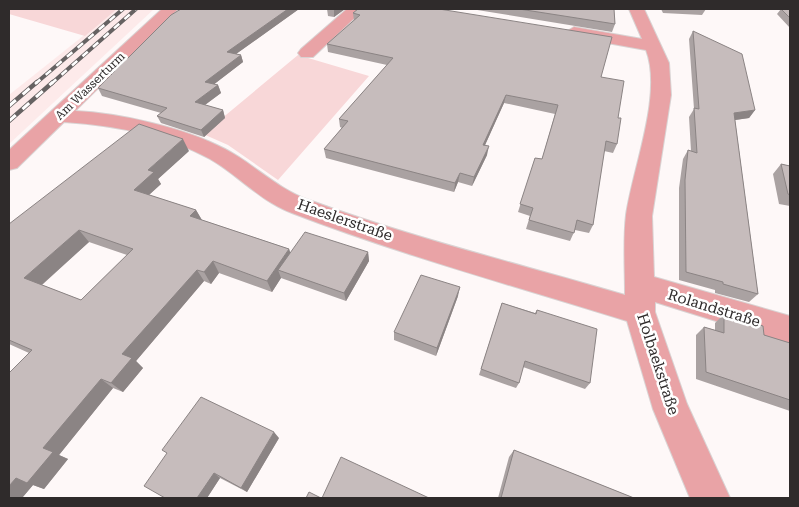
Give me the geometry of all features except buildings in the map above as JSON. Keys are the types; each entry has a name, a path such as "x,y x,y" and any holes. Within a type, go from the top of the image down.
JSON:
{"street":[{"name":"Am Wasserturm","path":"9,163 170,9"},
{"path":"307,53 356,9"},
{"name":"Holbaekstraße","path":"637,9 660,63 662,96 640,216 639,299 671,409 710,498"},
{"path":"557,30 653,46"},
{"name":"Haeslerstraße","path":"58,116 99,118 177,137 218,154 257,183 298,206 412,244 639,299"},
{"name":"Rolandstraße","path":"639,299 790,330"}],"shaded area":[{"path":"9,9 117,9 85,36 9,14"},
{"path":"117,9 154,9 9,144 9,95"},
{"path":"298,55 369,76 278,180 228,145 203,134"}],"railway":[{"path":"35,84 123,9"},
{"path":"51,84 136,9"},
{"path":"9,106 37,82"},
{"path":"9,121 53,82"}]}
